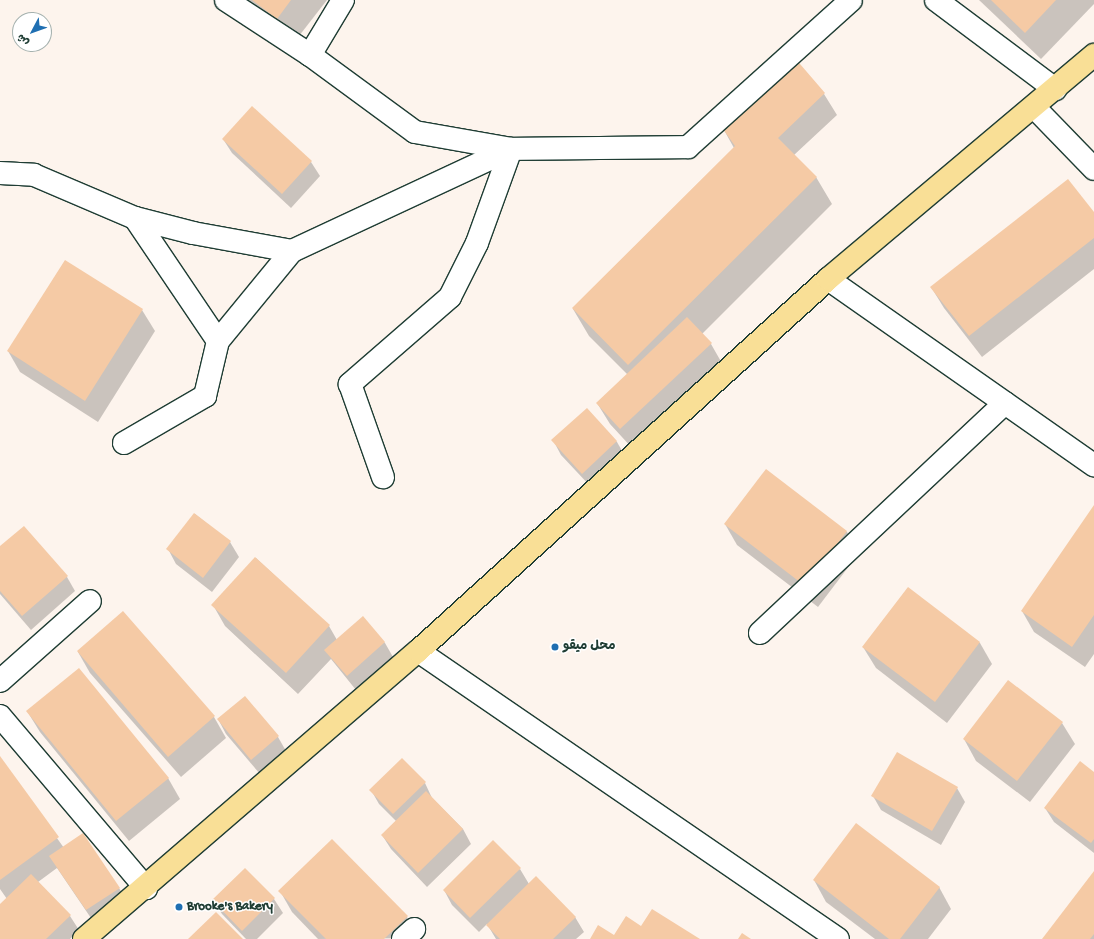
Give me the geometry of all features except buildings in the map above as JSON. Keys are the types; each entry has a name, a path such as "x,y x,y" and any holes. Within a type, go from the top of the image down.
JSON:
{"main road":[{"path":"84,939 146,888 418,651 828,279 1094,55"}],"street":[{"path":"226,0 310,54 415,132 511,149 688,147 851,0"},
{"path":"310,54 343,0"},
{"path":"936,0 1055,89"},
{"path":"1034,107 1094,169"},
{"path":"124,443 205,396 218,340 292,251 511,149"},
{"path":"383,477 350,384 450,296 477,243 511,149"},
{"path":"0,173 34,175 135,218 193,233 292,251"},
{"path":"135,218 218,340"},
{"path":"828,279 1094,465"},
{"path":"760,633 1005,403"},
{"path":"0,681 90,601"},
{"path":"418,651 838,939"},
{"path":"0,716 146,888"}],"place":[{"name":"محل ميقو","path":"555,647"},
{"name":"Brooke's Bakery","path":"179,907"}]}
